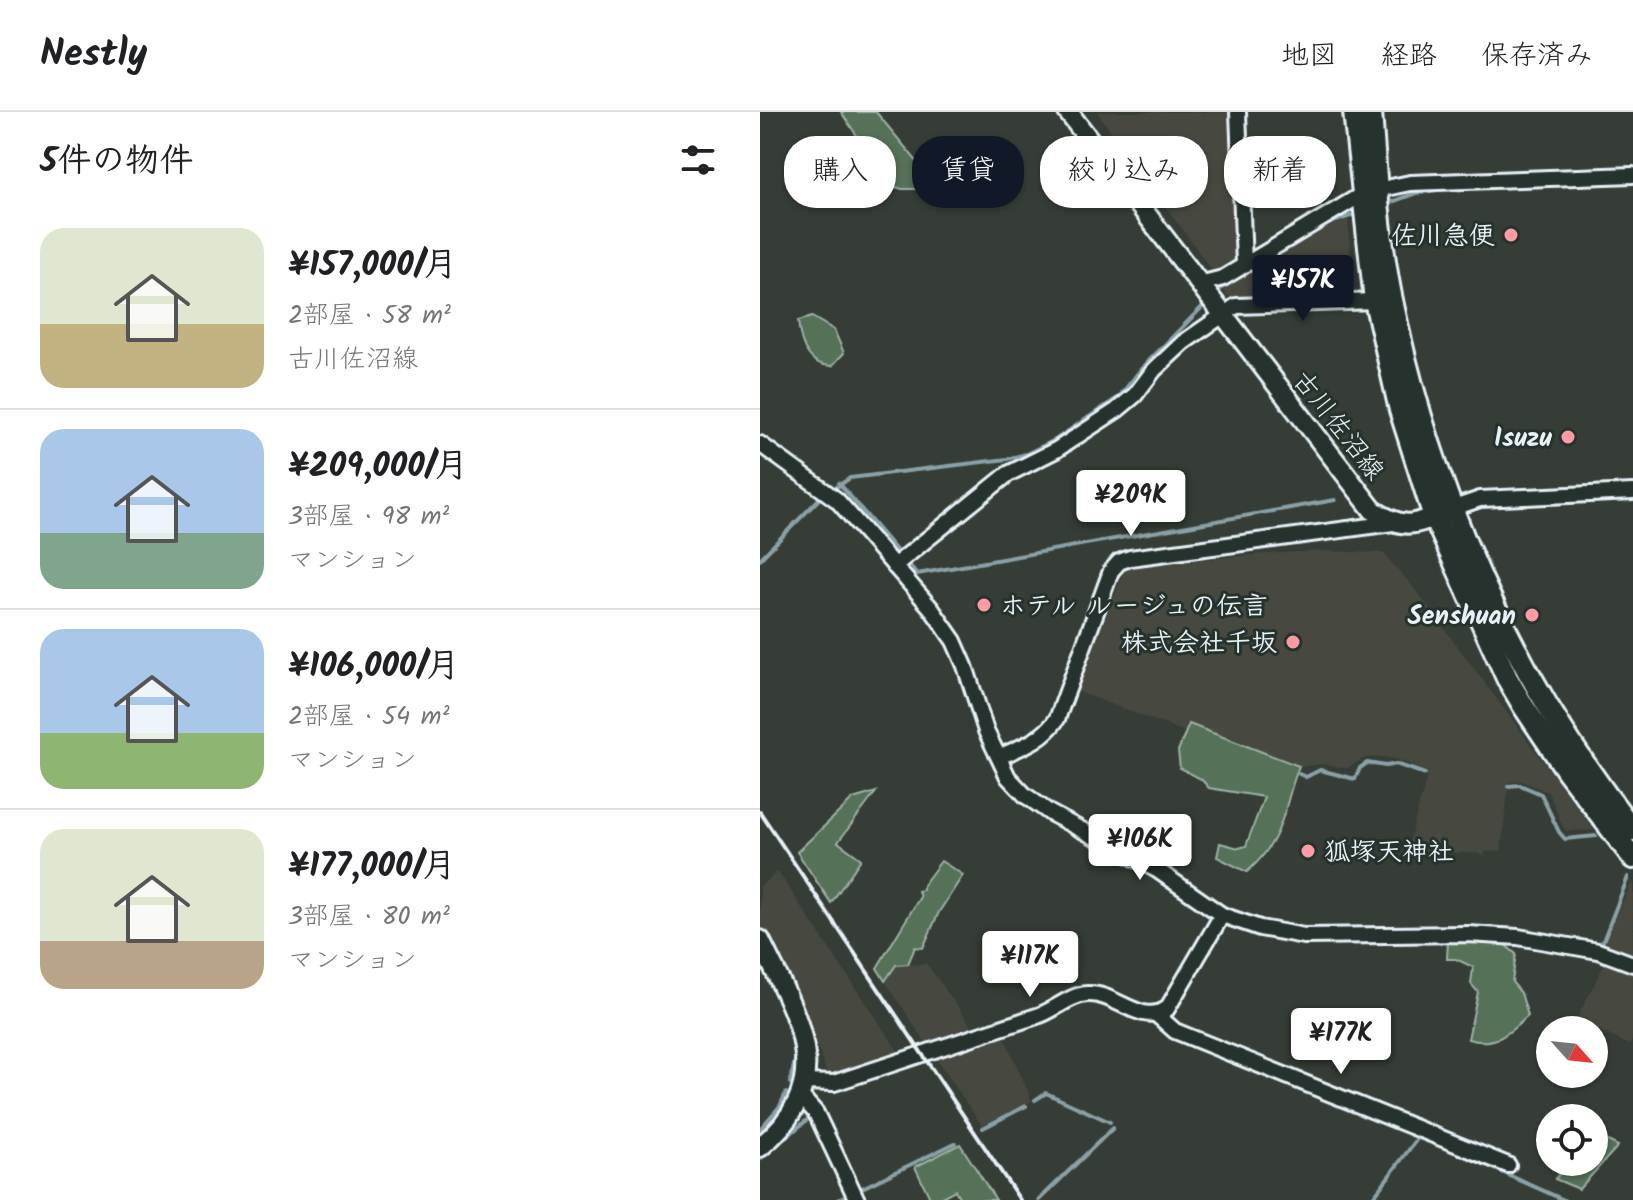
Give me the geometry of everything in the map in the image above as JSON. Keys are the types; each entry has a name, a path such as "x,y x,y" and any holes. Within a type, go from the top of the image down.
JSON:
{"highway":[{"path":"1354,112 1370,203 1442,513 1545,701 1581,760 1633,830"},
{"path":"1371,112 1370,203 1375,301 1400,410 1507,678 1567,771 1633,858"}],"main road":[{"name":"古川佐沼線","path":"1068,112 1350,483 1373,510 1393,523"},
{"path":"1393,523 1406,526 1442,513"},
{"path":"760,940 806,1047 802,1089 783,1124 760,1147"}],"street":[{"path":"1238,112 1244,264"},
{"path":"896,565 1008,474 1056,450 1135,395 1154,370 1184,342 1223,278 1244,264 1410,183 1633,175"},
{"path":"1210,298 1236,306 1375,301"},
{"path":"760,444 826,491 896,565 931,608 954,641 986,731 1008,777 1025,795 1050,813 1157,870 1222,915 1272,931 1304,936 1468,934 1518,937 1598,951 1633,964"},
{"path":"1442,513 1480,499 1633,492"},
{"path":"999,757 1037,740 1050,730 1057,719 1111,571 1119,562 1130,558 1393,523"},
{"path":"1157,1015 1167,1009 1222,915"},
{"path":"857,1200 802,1089 834,1083 1041,1015 1084,994 1097,994 1144,1013 1157,1015 1175,1031 1508,1165"}],"shaded area":[{"path":"1097,112 1234,112 1235,136 1224,136 1224,208 1237,208 1239,263 1220,274 1214,273 1167,208 1208,208 1208,136 1114,136"},
{"path":"1348,220 1353,296 1244,302 1226,295 1223,288 1228,283 1320,230"},
{"path":"1319,551 1383,553 1415,589 1594,830 1565,831 1548,792 1521,781 1509,782 1501,851 1485,852 1484,856 1477,853 1410,853 1409,843 1428,772 1399,760 1382,757 1365,758 1347,768 1322,764 1302,767 1188,724 1185,732 1076,691 1124,572 1131,567"},
{"path":"778,872 900,1054 853,1073 828,1078 809,1020 760,926 760,886"},
{"path":"1633,880 1633,955 1603,944"},
{"path":"1606,961 1633,969 1633,1038 1630,1045 1608,1035 1608,1016 1578,1016"},
{"path":"927,964 975,1031 929,1048 885,981 896,965"},
{"path":"1003,1034 1032,1101 982,1126 936,1058"}],"green space":[{"path":"841,112 876,112 896,136 857,136"},
{"path":"896,136 912,155 912,189 896,187"},
{"path":"812,317 834,330 844,353 832,366 816,362 803,344 798,321"},
{"path":"1189,724 1299,766 1276,835 1247,872 1217,857 1220,843 1239,848 1246,846 1264,797 1209,788 1201,779 1180,768 1178,751"},
{"path":"876,792 838,842 861,859 831,903 797,852 853,799"},
{"path":"941,861 963,875 939,912 923,948 915,947 908,964 896,965 885,981 877,968 920,897 918,891 923,890 923,885"},
{"path":"1448,940 1504,944 1516,954 1512,982 1521,993 1528,1016 1501,1037 1486,1041 1468,1039 1478,992 1471,984 1473,967 1456,959 1447,959"},
{"path":"1608,1141 1618,1146 1608,1157"},
{"path":"960,1144 996,1200 961,1200 955,1190 931,1200 915,1167"},
{"path":"1557,1176 1591,1176 1579,1189 1555,1179"}],"waterway":[{"path":"1386,204 1416,193 1443,189"},
{"path":"1322,226 1359,213"},
{"path":"1214,295 1229,282"},
{"path":"760,559 819,499 850,478 1007,459 1055,440 1119,397 1142,368 1208,301"},
{"path":"839,483 900,555"},
{"path":"906,561 917,574 1335,500"},
{"path":"1299,774 1306,777 1320,770 1355,779 1360,768 1367,763 1396,764 1425,774"},
{"path":"1508,786 1520,785 1541,794 1565,839 1596,836"},
{"path":"1603,941 1628,877"},
{"path":"790,1083 796,1056"},
{"path":"760,1129 780,1106 786,1093"},
{"path":"1035,1100 1046,1093 1110,1122"},
{"path":"983,1128 1026,1106"},
{"path":"760,1159 807,1120"},
{"path":"1039,1200 1113,1128"},
{"path":"1371,1200 1420,1135"},
{"path":"858,1190 955,1143"},
{"path":"1457,1152 1564,1200"},
{"path":"838,1200 844,1197"}],"railway":[{"path":"760,812 1020,1200"}],"place":[{"name":"佐川急便","path":"1511,235"},
{"name":"Isuzu","path":"1568,437"},
{"name":"ホテル ルージュの伝言","path":"984,605"},
{"name":"Senshuan","path":"1532,615"},
{"name":"株式会社千坂","path":"1293,642"},
{"name":"狐塚天神社","path":"1308,851"}]}
